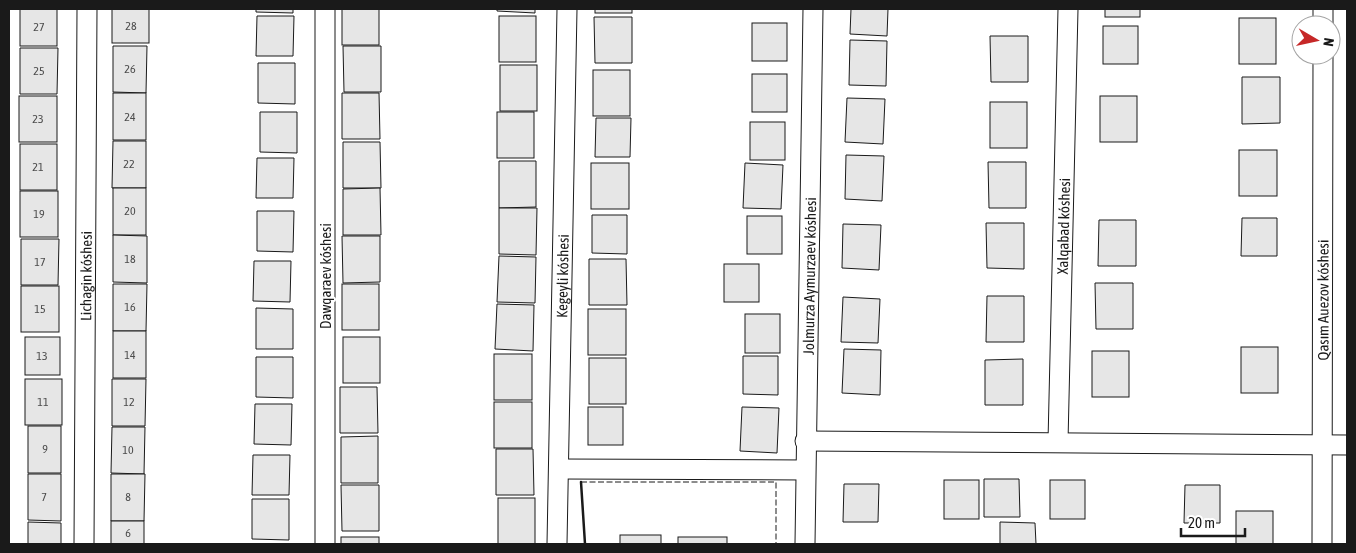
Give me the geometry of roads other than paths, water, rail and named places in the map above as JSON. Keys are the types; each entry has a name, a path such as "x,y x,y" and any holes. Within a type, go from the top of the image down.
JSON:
{"street":[{"name":"Lichagin kóshesi","path":"84,544 87,9"},
{"name":"Dawqaraev kóshesi","path":"325,9 325,544"},
{"name":"Kegeyli kóshesi","path":"557,544 560,470 567,9"},
{"name":"Jolmurza Aymurzaev kóshesi","path":"805,544 805,441 813,9"},
{"name":"Xalqabad kóshesi","path":"1058,442 1068,9"},
{"name":"Qasım Auezov kóshesi","path":"1322,544 1323,65"},
{"path":"805,441 1347,445"},
{"path":"560,470 805,470"}]}
